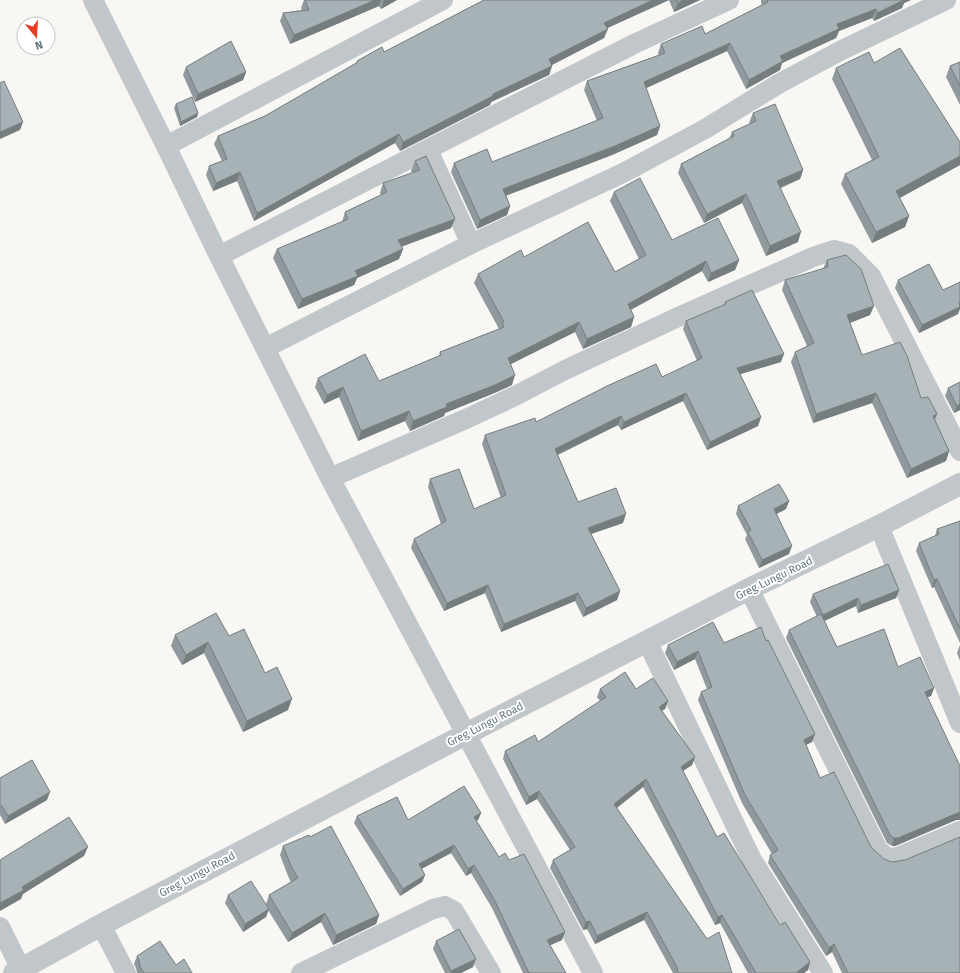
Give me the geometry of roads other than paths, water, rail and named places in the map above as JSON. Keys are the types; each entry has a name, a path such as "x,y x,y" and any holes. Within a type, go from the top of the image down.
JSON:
{"street":[{"path":"93,0 166,146 218,256 330,478 593,973"},
{"path":"166,146 443,0"},
{"path":"218,256 634,44 729,0"},
{"path":"265,348 471,244 625,172 705,129 780,83 827,58 946,0"},
{"path":"428,150 471,244"},
{"path":"330,478 502,402 565,370 690,312 813,257 834,250 849,254 871,276 960,451"},
{"name":"Greg Lungu Road","path":"17,971 101,925 466,734 749,589 879,526 960,484"},
{"path":"879,526 960,723"},
{"path":"749,589 878,850 888,858 898,857 960,831"},
{"path":"647,641 752,860 823,973"},
{"path":"301,973 433,909 445,906 454,911 491,973"},
{"path":"101,925 126,973"},
{"path":"0,927 17,971"}]}
